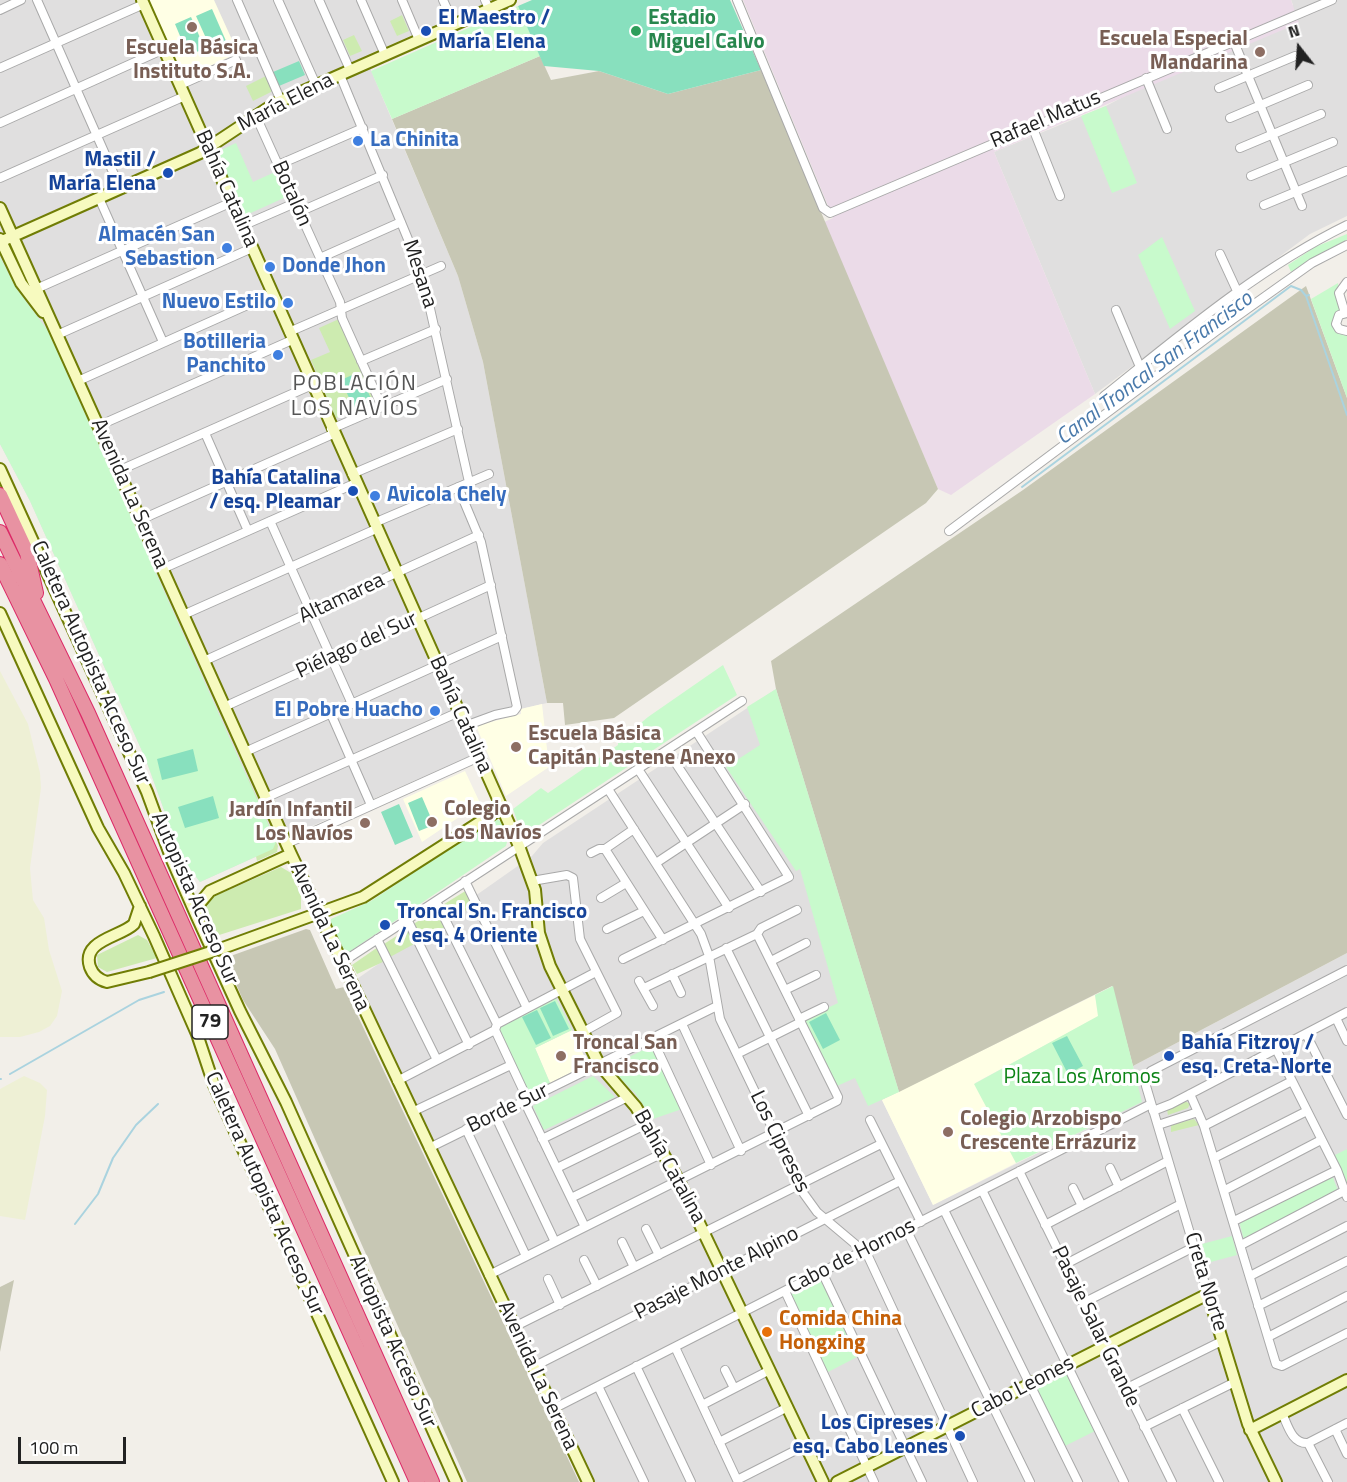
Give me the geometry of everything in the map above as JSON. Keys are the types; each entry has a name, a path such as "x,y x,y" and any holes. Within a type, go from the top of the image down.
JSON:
{"highway":[{"path":"0,495 27,553 42,615"},
{"name":"Autopista Acceso Sur","path":"0,532 42,615 432,1482"},
{"name":"Autopista Acceso Sur","path":"0,564 56,679 417,1482"}],"street":[{"path":"0,9 21,0"},
{"path":"37,0 120,188"},
{"path":"237,0 281,101"},
{"path":"278,0 316,85"},
{"name":"Mesana","path":"319,0 363,128 422,273 469,482"},
{"path":"361,0 385,55"},
{"path":"402,0 419,40"},
{"path":"443,0 454,24"},
{"name":"María Elena","path":"0,241 208,148 255,114 281,101 454,24 487,4 510,0"},
{"name":"Rafael Matus","path":"737,0 828,212 1332,0"},
{"path":"0,68 143,2"},
{"name":"Bahía Catalina","path":"143,2 332,431 519,846 532,881 542,945 562,989 599,1064 628,1097 647,1124 679,1181 824,1482"},
{"path":"1234,42 1302,206"},
{"path":"0,123 164,49"},
{"path":"1219,88 1295,56"},
{"path":"180,85 236,60"},
{"path":"1146,78 1167,129"},
{"path":"1230,118 1308,85"},
{"path":"0,178 185,96"},
{"name":"Botalón","path":"255,114 320,258 382,407"},
{"path":"1240,148 1321,114"},
{"path":"1032,126 1060,196"},
{"path":"278,165 363,128"},
{"path":"1251,176 1333,142"},
{"path":"1264,205 1346,171"},
{"path":"299,212 383,175"},
{"path":"99,198 163,342"},
{"path":"36,289 232,202"},
{"path":"242,226 295,203"},
{"name":"Avenida La Serena","path":"0,208 286,844 588,1482"},
{"path":"320,258 401,222"},
{"path":"1104,396 1238,293 1304,248 1347,225"},
{"name":"Avenida La Serena","path":"0,241 26,290 51,322"},
{"path":"948,531 1215,332 1312,263 1347,245"},
{"path":"57,335 252,248"},
{"path":"1220,254 1238,293"},
{"path":"98,426 291,336 341,309 441,266"},
{"path":"1347,282 1339,293 1346,313 1337,318 1336,324 1339,329 1347,331"},
{"path":"78,381 272,294"},
{"path":"1116,310 1140,367"},
{"path":"361,361 436,329"},
{"path":"140,520 447,379"},
{"path":"118,471 312,385"},
{"path":"162,569 270,521 458,429"},
{"path":"205,433 248,531"},
{"name":"Caletera Autopista Acceso Sur","path":"0,469 147,792 197,916 240,1011 282,1092 456,1482"},
{"path":"183,615 489,474"},
{"path":"458,487 479,536 516,710 465,726"},
{"path":"270,521 352,705"},
{"name":"Altamarea","path":"204,661 479,536"},
{"name":"Piélago del Sur","path":"224,707 491,585"},
{"name":"Caletera Autopista Acceso Sur","path":"0,613 98,828 154,936 197,1034 214,1085 393,1482"},
{"path":"245,752 502,636"},
{"path":"341,963 742,701"},
{"path":"265,798 459,712"},
{"path":"331,714 371,806"},
{"path":"623,959 789,877 696,731"},
{"path":"667,750 761,892"},
{"path":"286,844 479,757"},
{"path":"638,769 729,908"},
{"name":"Los Cipreses","path":"608,789 696,924 709,956 722,1024 809,1203 864,1251 974,1482"},
{"path":"656,864 744,804"},
{"path":"140,906 136,920 127,930 94,948 89,959 91,970 101,981 110,982 149,972 319,914 380,888 502,808"},
{"path":"591,853 605,849 634,828"},
{"path":"605,849 663,940"},
{"path":"184,887 199,892 210,891 291,854"},
{"path":"532,881 571,875 575,891 579,934 617,1014 583,1032"},
{"path":"465,881 527,1008"},
{"path":"601,898 626,883"},
{"path":"197,916 200,903 210,891"},
{"path":"436,901 496,1027 542,1139 585,1227"},
{"path":"653,1006 642,985 672,975 757,934 761,928 797,910"},
{"path":"607,929 644,911"},
{"path":"407,919 469,1045"},
{"path":"127,930 141,930 154,936"},
{"path":"489,1275 741,1151 838,1100 757,934"},
{"path":"378,939 437,1060"},
{"path":"771,961 806,943"},
{"path":"726,948 808,1116"},
{"name":"Creta Norte","path":"1276,1482 1250,1430 1152,1107 1146,1077 1151,1071 1347,970"},
{"path":"397,1080 469,1045 527,1008 596,972"},
{"path":"672,975 681,993"},
{"path":"785,990 816,975"},
{"name":"Borde Sur","path":"429,1148 717,1006"},
{"path":"737,1054 824,1007"},
{"name":"Cabo de Hornos","path":"553,1409 1019,1171 1152,1107 1190,1094 1347,1012"},
{"path":"1336,1018 1347,1041"},
{"path":"682,1024 741,1151"},
{"path":"1306,1034 1347,1114"},
{"path":"652,1038 711,1165"},
{"path":"1240,1245 1346,1194 1337,1170 1276,1049"},
{"path":"412,1112 511,1065"},
{"path":"1204,1126 1292,1081"},
{"path":"1190,1094 1204,1126 1225,1190 1258,1306 1278,1366 1347,1333"},
{"path":"542,1139 628,1097"},
{"path":"1214,1158 1307,1111"},
{"path":"1158,1125 1198,1112"},
{"path":"495,1115 555,1242"},
{"path":"870,1120 921,1222"},
{"path":"556,1168 647,1124"},
{"path":"466,1129 526,1257"},
{"path":"1225,1190 1322,1140"},
{"path":"514,1328 881,1144"},
{"path":"571,1198 663,1153"},
{"path":"1045,1225 1168,1161"},
{"path":"1110,1168 1119,1187"},
{"path":"1234,1221 1337,1170"},
{"name":"Pasaje Salar Grande","path":"1019,1171 1172,1482"},
{"name":"Pasaje Monte Alpino","path":"533,1367 900,1181"},
{"path":"1073,1188 1082,1206"},
{"path":"982,1190 1124,1482"},
{"path":"1064,1265 1181,1204"},
{"path":"944,1210 1078,1482"},
{"path":"1250,1276 1347,1226"},
{"path":"646,1229 659,1255"},
{"path":"906,1229 1030,1482"},
{"path":"622,1242 634,1267"},
{"path":"1083,1303 1194,1246"},
{"path":"584,1260 597,1286"},
{"path":"1258,1306 1347,1261"},
{"path":"822,1272 922,1482"},
{"path":"548,1279 560,1305"},
{"path":"785,1291 869,1466 874,1482"},
{"name":"Cabo Leones","path":"837,1482 1208,1294"},
{"path":"1268,1337 1347,1296"},
{"path":"1125,1389 1222,1341"},
{"path":"675,1347 738,1481 806,1445"},
{"path":"636,1366 691,1482"},
{"path":"725,1370 734,1388"},
{"path":"702,1405 770,1370"},
{"path":"1250,1430 1347,1380"},
{"path":"1144,1427 1235,1382"},
{"path":"598,1386 645,1482"},
{"path":"719,1442 788,1407"},
{"path":"1182,1408 1219,1482"},
{"path":"1282,1413 1294,1438 1301,1443 1308,1443 1347,1423"},
{"path":"1335,1430 1347,1454"},
{"path":"1308,1443 1328,1482"}],"shaded area":[{"path":"0,0 492,0 365,56 458,276 483,362 547,703 498,714 459,728 470,756 276,842 273,849 200,882 181,857 146,760 30,501 0,444"},
{"name":"Escuela Básica Instituto S.A.","path":"146,0 214,0 238,53 181,79"},
{"path":"743,0 1291,0 1299,23 994,152 1095,394 951,495 938,489 824,222 833,218"},
{"path":"1291,0 1347,0 1347,216 1310,234 1095,394 994,152 1106,106 1293,5"},
{"path":"540,56 551,80 599,71 668,94 761,70 938,489 926,503 614,718 565,725 563,703 547,703 483,362 458,276 392,119"},
{"path":"1306,286 1347,398 1347,953 1133,1066 1112,986 899,1092 776,689 771,661 1023,490"},
{"path":"0,671 28,724 40,773 41,788 30,868 33,900 44,918 49,950 62,991 57,1016 50,1026 39,1032 20,1037 0,1037"},
{"path":"776,689 899,1092 882,1100 933,1205 1141,1102 1133,1066 1347,953 1347,1482 580,1482 347,986 532,856 543,843"},
{"name":"Escuela Básica Capitán Pastene Anexo","path":"542,704 549,767 506,796 476,726 521,714 521,709"},
{"name":"Colegio Los Navíos","path":"465,771 480,803 422,842 403,799"},
{"path":"306,929 310,930 336,989 344,987 579,1482 467,1482 275,1049 243,1000 225,958"},
{"name":"Colegio Arzobispo Crescente Errázuriz","path":"1095,995 1099,1016 975,1083 1016,1163 933,1205 882,1100"},
{"name":"Troncal San Francisco","path":"572,1030 588,1064 550,1083 535,1048"},
{"path":"24,1076 40,1083 47,1090 45,1116 25,1220 0,1216 0,1089"},
{"path":"14,1280 0,1352 0,1287"}],"green space":[{"name":"Estadio Miguel Calvo","path":"532,0 730,0 761,70 668,94 599,71 544,66 518,6"},
{"path":"518,6 540,56 392,119 371,71"},
{"path":"212,9 226,41 210,47 196,16"},
{"path":"402,15 409,31 397,36 390,21"},
{"path":"191,17 205,49 188,55 175,24"},
{"path":"354,35 362,51 350,56 343,40"},
{"path":"299,61 305,75 279,86 273,72"},
{"path":"266,76 273,91 253,101 246,86"},
{"path":"1106,106 1137,183 1112,193 1081,116"},
{"path":"236,143 253,182 275,172 286,197 244,216 218,155 221,150"},
{"path":"1347,234 1347,240 1291,272 1288,265 1315,247"},
{"path":"1162,237 1195,311 1170,329 1138,255"},
{"path":"0,257 16,288 48,331 276,842 273,849 200,882 181,857 146,760 30,501 0,444"},
{"path":"1338,283 1340,308 1334,322 1347,333 1347,398 1311,299"},
{"path":"339,319 376,401 336,418 311,360 330,352 319,328"},
{"path":"359,372 373,403 355,411 341,380"},
{"path":"723,665 737,695 527,833 521,832 513,809 541,788 548,793 618,745 618,742 648,717"},
{"path":"776,689 899,1092 868,1106 855,1078 837,1086 804,1019 838,1003 800,869 796,871 726,767 760,745 747,707"},
{"path":"193,749 198,771 162,780 157,759"},
{"path":"248,778 278,846 277,852 257,861 239,781"},
{"path":"213,796 219,818 185,828 178,807"},
{"path":"422,797 434,825 419,831 408,803"},
{"path":"399,804 413,837 395,845 381,812"},
{"path":"494,819 501,821 508,838 506,846 349,952 342,954 329,924 331,919 371,901"},
{"path":"281,867 291,873 301,896 301,909 216,936 207,914 208,899"},
{"path":"467,890 475,905 449,920 441,906"},
{"path":"437,909 446,927 420,939 412,925"},
{"path":"409,928 416,943 390,957 384,944"},
{"path":"138,935 147,940 157,958 107,972 98,967 97,955"},
{"path":"378,947 385,961 357,974 352,965"},
{"name":"Plaza Los Aromos","path":"1113,986 1142,1102 1016,1163 974,1084 1098,1016 1095,995"},
{"path":"556,998 572,1030 535,1048 550,1083 528,1093 497,1031 499,1025"},
{"path":"555,1001 569,1029 553,1036 540,1008"},
{"path":"537,1010 551,1038 536,1045 522,1017"},
{"path":"826,1013 840,1040 823,1049 809,1022"},
{"path":"1067,1036 1083,1066 1068,1074 1052,1043"},
{"path":"649,1047 653,1049 682,1109 653,1119 635,1093 612,1070 613,1065"},
{"path":"593,1076 615,1097 544,1130 533,1106"},
{"path":"1185,1101 1190,1104 1188,1108 1168,1115 1167,1110"},
{"path":"1194,1119 1199,1125 1171,1132 1171,1125"},
{"path":"1347,1149 1347,1186 1335,1155"},
{"path":"1332,1175 1338,1191 1244,1240 1239,1221"},
{"path":"1232,1236 1237,1255 1207,1263 1202,1244"},
{"path":"821,1279 859,1356 828,1372 789,1295"},
{"path":"1066,1373 1095,1431 1063,1447 1034,1390"}],"waterway":[{"name":"Canal Troncal San Francisco","path":"1022,487 1291,286 1301,290 1306,296 1309,295"},
{"path":"1306,296 1347,415"},
{"name":"Canal Troncal San Francisco","path":"10,1074 139,1000 164,992"},
{"path":"75,1224 98,1194 113,1158 136,1125 158,1104"}],"place":[{"name":"Escuela Básica Instituto S.A.","path":"192,27"},
{"name":"El Maestro / María Elena","path":"426,31"},
{"name":"Estadio Miguel Calvo","path":"636,31"},
{"name":"Escuela Especial Mandarina","path":"1260,52"},
{"name":"La Chinita","path":"358,141"},
{"name":"Mastil / María Elena","path":"168,173"},
{"name":"Almacén San Sebastion","path":"227,248"},
{"name":"Donde Jhon","path":"270,267"},
{"name":"Nuevo Estilo","path":"288,303"},
{"name":"Botilleria Panchito","path":"278,355"},
{"name":"Bahía Catalina / esq. Pleamar","path":"353,491"},
{"name":"Avicola Chely","path":"375,496"},
{"name":"El Pobre Huacho","path":"435,711"},
{"name":"Escuela Básica Capitán Pastene Anexo","path":"516,747"},
{"name":"Colegio Los Navíos","path":"432,822"},
{"name":"Jardín Infantil Los Navíos","path":"365,823"},
{"name":"Troncal Sn. Francisco / esq. 4 Oriente","path":"385,925"},
{"name":"Troncal San Francisco","path":"561,1056"},
{"name":"Bahía Fitzroy / esq. Creta-Norte","path":"1169,1056"},
{"name":"Colegio Arzobispo Crescente Errázuriz","path":"948,1132"},
{"name":"Comida China Hongxing","path":"767,1332"},
{"name":"Los Cipreses / esq. Cabo Leones","path":"960,1436"}],"district":[{"name":"POBLACIÓN LOS NAVÍOS","path":"355,398"}]}
